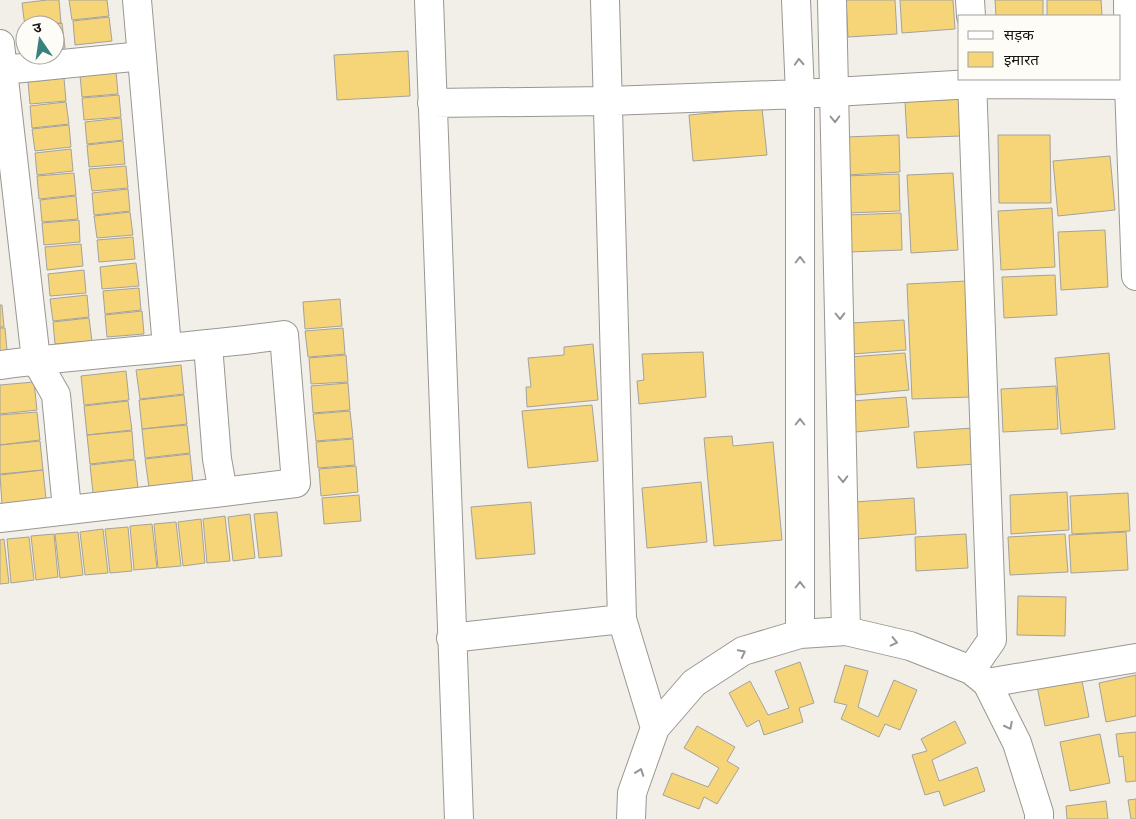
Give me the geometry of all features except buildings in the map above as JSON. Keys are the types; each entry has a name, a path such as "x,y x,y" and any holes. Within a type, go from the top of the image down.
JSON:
{"street":[{"path":"136,0 166,347"},
{"path":"429,0 459,819"},
{"path":"605,0 622,619 655,728"},
{"path":"796,0 800,94 800,634"},
{"path":"832,0 846,631"},
{"path":"970,0 970,15"},
{"path":"1128,0 1136,276"},
{"path":"67,509 56,395 36,360 1,57 142,56"},
{"path":"432,102 609,101 800,94 972,82 1132,91"},
{"path":"972,82 992,640 979,676 1017,742 1040,813 1039,819"},
{"path":"0,365 166,347 208,345 284,335 296,483 0,518"},
{"path":"208,345 217,459 223,492"},
{"path":"451,638 622,619"},
{"path":"631,819 632,793 655,728 694,683 744,651 800,634 846,631 910,646 979,676 1136,658"}]}
